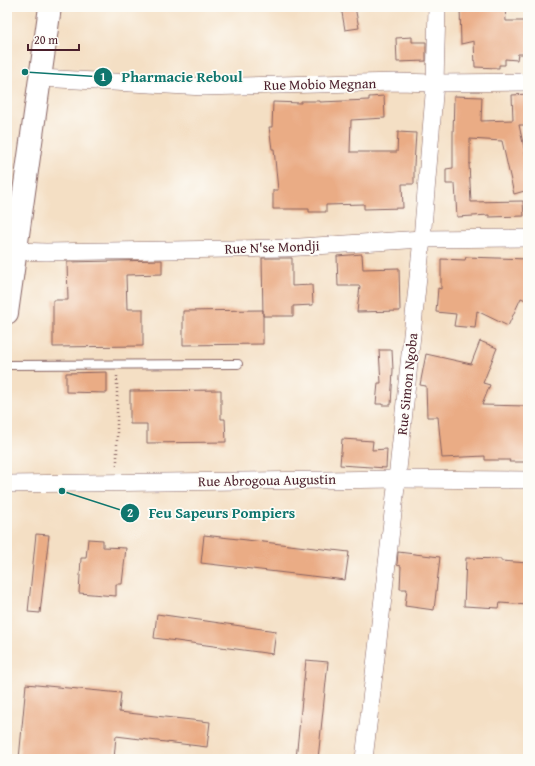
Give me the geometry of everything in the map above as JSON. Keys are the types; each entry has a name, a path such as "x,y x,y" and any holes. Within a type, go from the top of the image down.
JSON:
{"main road":[{"path":"7,313 50,7"}],"street":[{"name":"Rue Simon Ngoba","path":"364,759 397,479 422,239 435,83 437,7"},
{"name":"Rue Mobio Megnan","path":"40,78 204,87 397,82 528,82"},
{"name":"Rue N'se Mondji","path":"15,251 46,252 285,248 422,239 528,238"},
{"name":"Rue Abrogoua Augustin","path":"7,484 397,479 528,480"}],"lane":[{"path":"7,365 238,364"}],"path":[{"path":"117,364 118,483"}],"building":[{"path":"341,7 355,7 359,28 345,30"},
{"path":"460,7 505,7 506,21 528,21 528,54 518,54 517,60 505,59 505,65 499,65 499,68 475,67 474,41 461,44"},
{"path":"412,37 412,42 426,42 426,61 397,62 396,38"},
{"path":"528,94 528,125 519,125 528,166 528,190 514,194 502,141 470,139 469,164 471,202 523,201 524,216 489,217 489,215 457,217 455,184 446,184 446,169 453,168 454,96 482,97 481,121 513,120 512,95"},
{"path":"384,96 385,118 351,120 350,152 397,152 398,132 416,133 414,184 402,184 403,208 364,209 364,204 326,205 326,212 309,212 309,209 273,209 273,190 278,190 274,149 272,149 269,127 272,127 273,102 301,103 301,101 320,102 369,100 369,97"},
{"path":"362,254 363,269 399,268 400,311 357,312 360,286 338,286 337,256"},
{"path":"466,257 528,259 528,301 521,298 508,326 477,311 475,328 454,326 456,314 436,312 438,288 441,289 441,259 465,260"},
{"path":"262,258 292,258 292,286 312,285 313,305 293,306 293,316 263,316"},
{"path":"162,260 162,274 126,275 127,309 143,309 143,346 53,347 53,300 68,300 67,262"},
{"path":"263,310 263,344 183,345 183,311"},
{"path":"480,341 497,348 483,383 490,385 482,405 527,406 528,462 485,460 485,456 442,458 438,417 427,417 426,386 420,385 426,354 471,364"},
{"path":"379,350 392,350 393,370 391,405 376,404 378,383 381,383"},
{"path":"107,372 107,393 66,392 66,373"},
{"path":"221,390 221,419 225,419 226,442 147,443 147,424 130,424 130,391"},
{"path":"342,439 373,441 372,450 387,449 386,468 340,465"},
{"path":"36,534 49,535 40,613 28,612"},
{"path":"204,535 349,552 345,580 201,563"},
{"path":"88,539 103,540 103,547 126,548 122,584 116,584 116,596 79,593 81,558 86,558"},
{"path":"398,552 440,557 434,610 405,606 407,589 400,589 401,566 397,565"},
{"path":"466,558 501,559 501,561 528,563 528,605 500,603 499,608 464,606"},
{"path":"157,614 276,631 273,654 154,638"},
{"path":"306,660 328,662 318,759 296,759"},
{"path":"26,684 121,693 119,712 210,722 207,747 116,736 114,759 19,759"}],"place":[{"name":"Pharmacie Reboul","path":"25,72"},
{"name":"Feu Sapeurs Pompiers","path":"62,491"}]}
